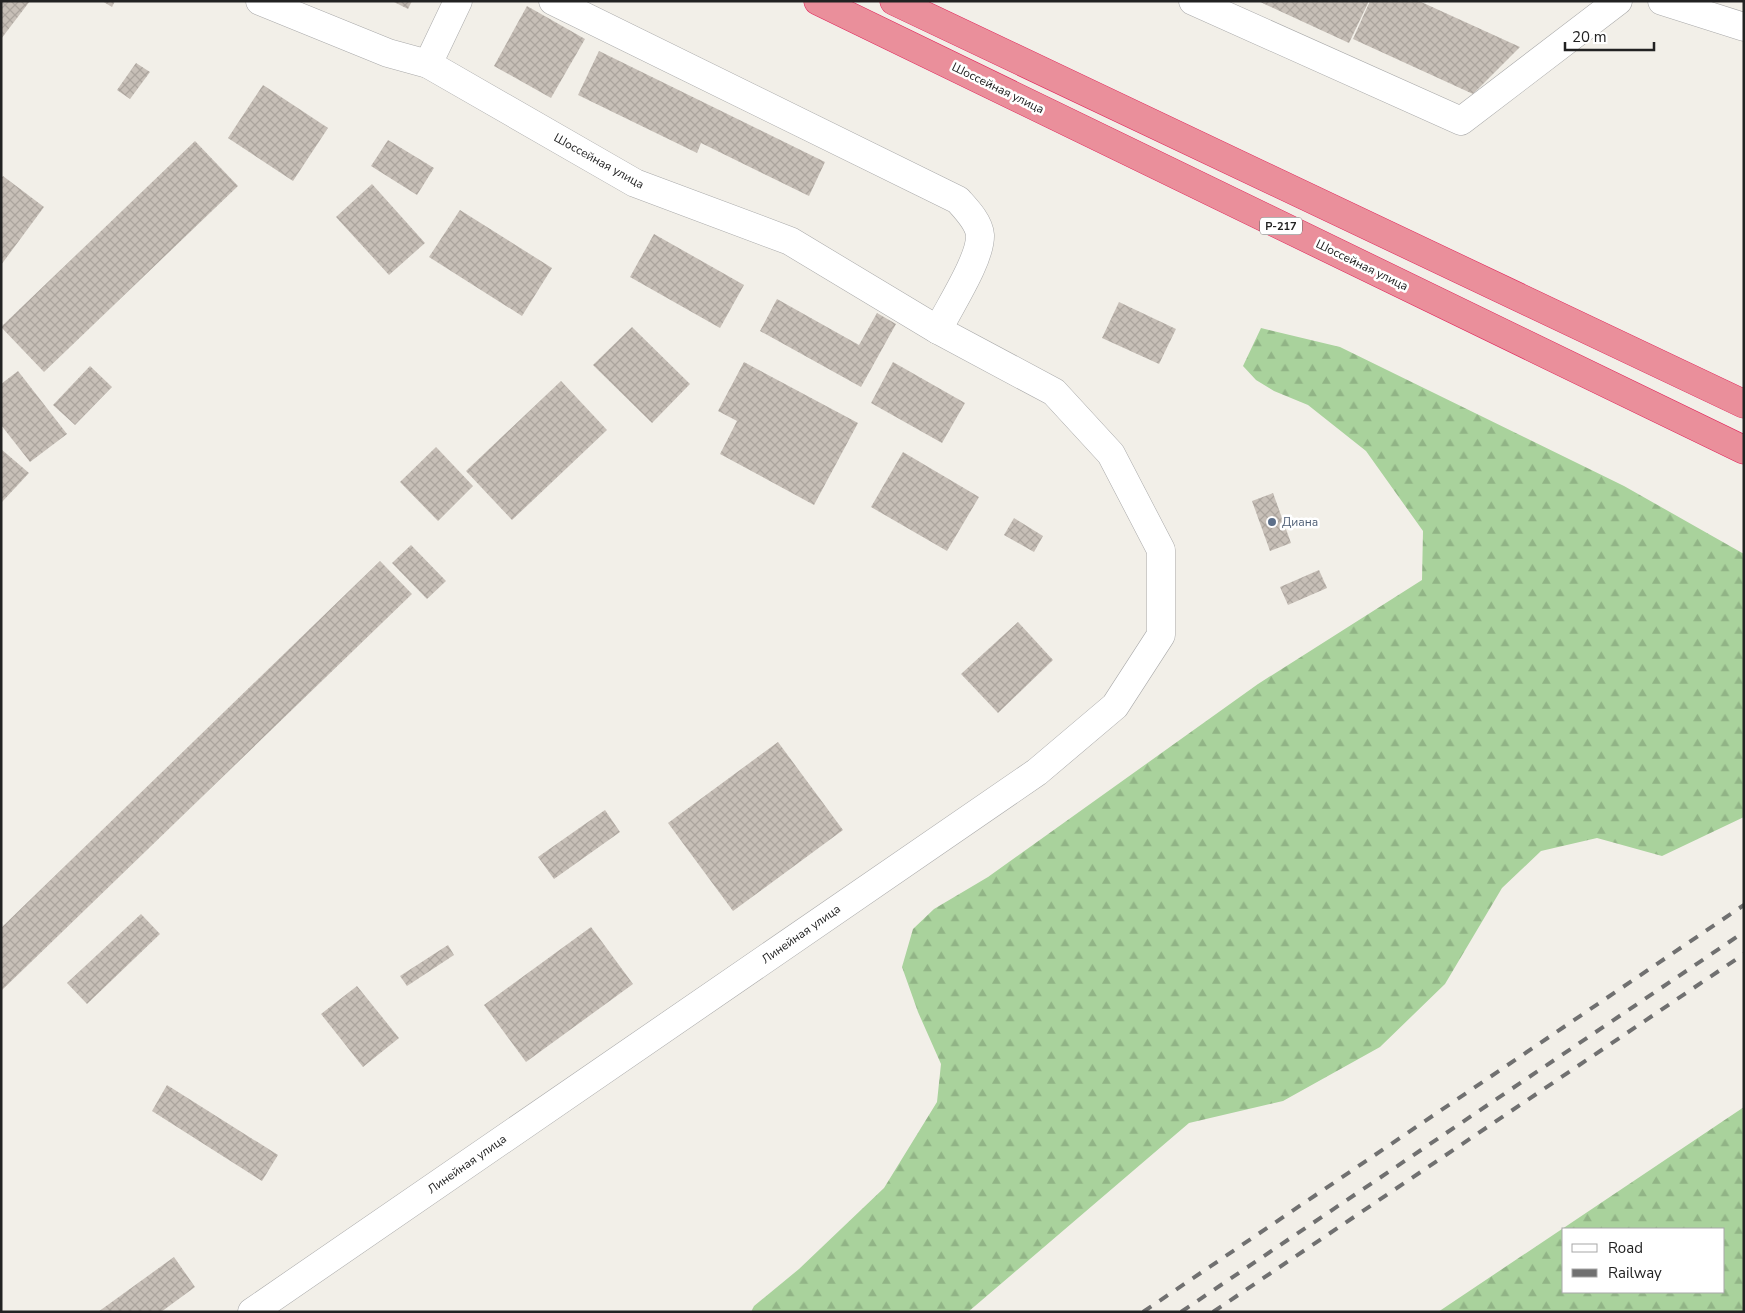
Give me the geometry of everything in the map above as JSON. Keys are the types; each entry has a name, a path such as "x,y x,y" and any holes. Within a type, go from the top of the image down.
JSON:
{"highway":[{"name":"Шоссейная улица","path":"818,1 1744,450"},
{"path":"894,1 1744,404"}],"street":[{"name":"Шоссейная улица","path":"260,1 388,53 428,64 635,183 790,241 938,330 1054,392 1111,454"},
{"path":"428,64 458,1"},
{"path":"553,1 958,200 971,215 980,234 978,252 938,330"},
{"path":"1193,1 1461,121 1618,1"},
{"path":"1662,1 1744,26"},
{"name":"Линейная улица","path":"252,1312 1037,772 1115,706 1161,635 1160,550 1111,454"}],"green space":[{"path":"1261,328 1340,347 1624,486 1744,554 1744,817 1662,856 1597,838 1541,851 1502,888 1445,984 1380,1047 1283,1101 1189,1123 968,1312 751,1312 754,1306 799,1269 884,1188 937,1102 941,1064 918,1012 902,967 913,929 934,909 988,877 1258,684 1422,580 1423,531 1366,451 1308,405 1274,391 1256,380 1243,366"},
{"path":"1744,1107 1744,1312 1438,1312 1562,1229 1562,1293 1725,1293 1725,1228 1563,1228"}],"building":[{"path":"1,1 30,1 1,39"},
{"path":"102,1 115,1 112,7"},
{"path":"392,1 412,1 408,9"},
{"path":"1258,1 1369,1 1349,43"},
{"path":"1370,1 1419,1 1520,47 1473,94 1353,39"},
{"path":"527,6 585,39 551,98 494,66"},
{"path":"599,51 825,162 809,196 701,143 697,153 578,95"},
{"path":"136,63 150,72 130,99 117,90"},
{"path":"263,85 328,128 293,181 228,138"},
{"path":"388,140 434,168 417,195 371,166"},
{"path":"195,141 238,186 44,372 1,327"},
{"path":"3,176 44,207 1,265 1,178"},
{"path":"372,184 425,243 389,275 336,217"},
{"path":"460,210 552,268 522,316 429,257"},
{"path":"654,234 744,285 720,328 630,277"},
{"path":"777,299 859,345 877,313 896,324 861,387 760,331"},
{"path":"1119,302 1176,329 1159,364 1102,338"},
{"path":"632,327 690,384 652,423 593,365"},
{"path":"744,362 858,423 814,505 720,454 737,421 718,411"},
{"path":"893,362 965,403 942,443 871,403"},
{"path":"90,366 112,387 75,425 53,405"},
{"path":"18,371 67,434 30,462 1,425 1,384"},
{"path":"561,381 607,430 512,520 466,471"},
{"path":"436,447 473,486 438,521 400,482"},
{"path":"1,449 29,473 1,503"},
{"path":"903,452 979,497 947,551 871,507"},
{"name":"Диана","path":"1273,493 1291,543 1270,551 1252,501"},
{"path":"1014,518 1043,536 1034,552 1004,535"},
{"path":"411,545 446,581 427,599 392,563"},
{"path":"380,561 412,594 1,991 1,928"},
{"path":"1319,570 1327,588 1288,605 1280,587"},
{"path":"1018,622 1053,660 998,713 961,674"},
{"path":"778,742 843,830 733,911 668,823"},
{"path":"605,810 620,832 554,879 538,857"},
{"path":"141,914 160,934 87,1004 67,983"},
{"path":"591,927 633,984 526,1062 484,1005"},
{"path":"448,945 454,955 407,986 400,976"},
{"path":"357,986 399,1038 363,1067 321,1014"},
{"path":"167,1085 278,1155 262,1181 152,1111"},
{"path":"174,1257 195,1287 161,1312 98,1312"}],"railway":[{"path":"1143,1312 1744,905"},
{"path":"1181,1312 1744,932"},
{"path":"1213,1312 1744,954"}],"place":[{"name":"Диана","path":"1272,522"}]}
